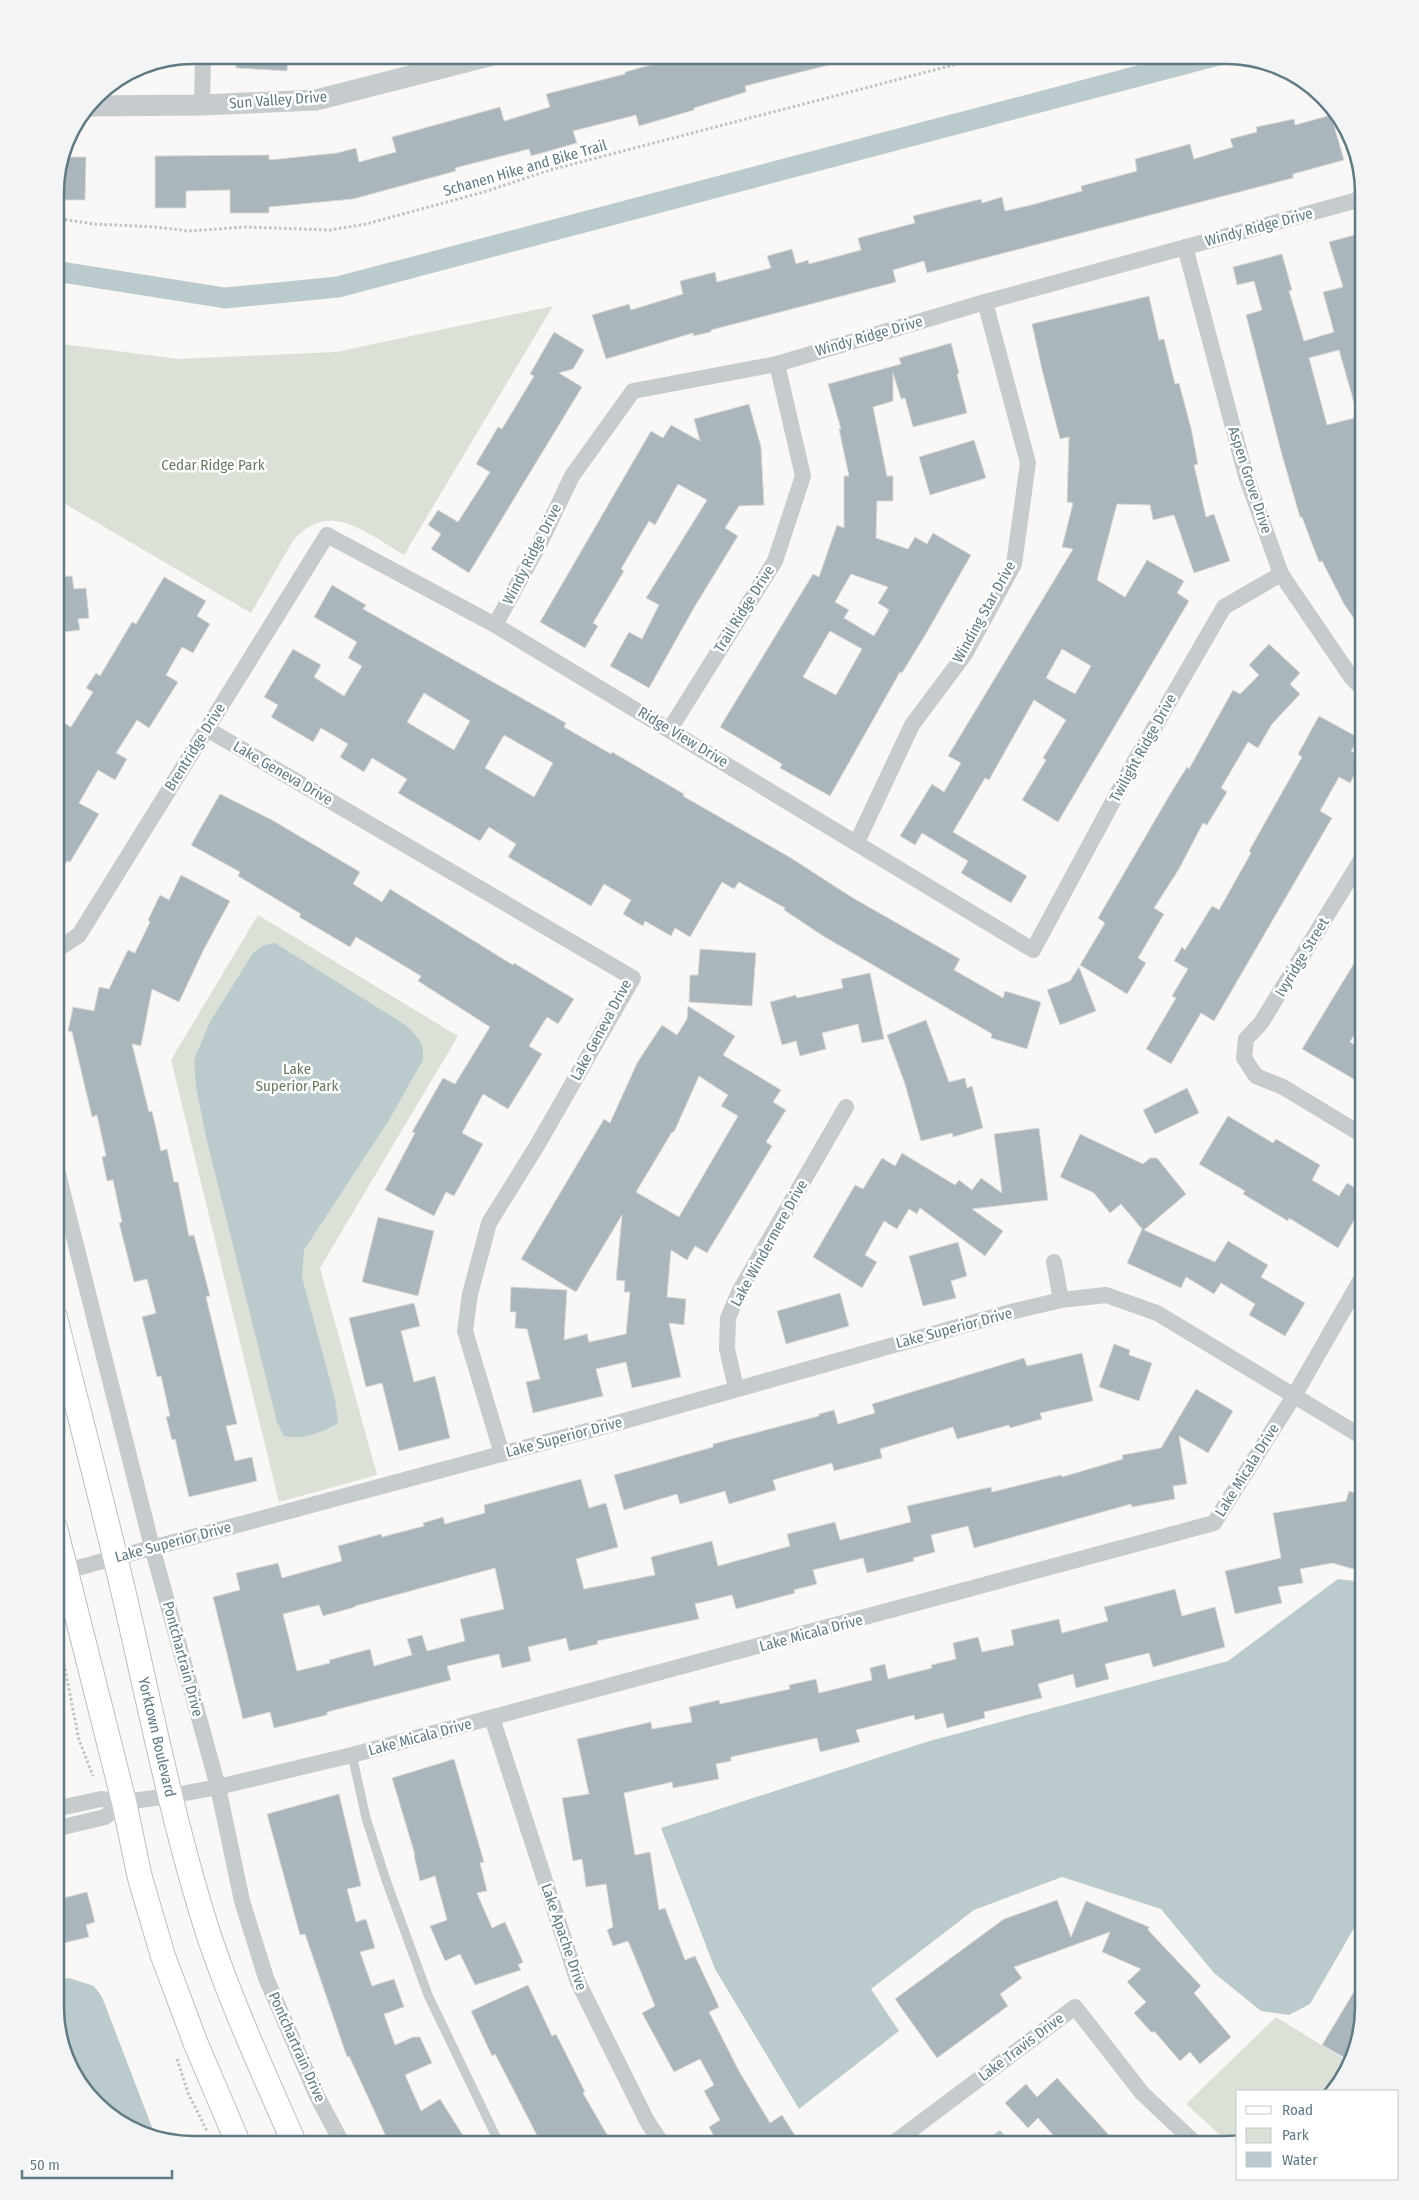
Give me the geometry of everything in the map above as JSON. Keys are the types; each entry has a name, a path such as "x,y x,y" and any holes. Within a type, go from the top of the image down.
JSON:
{"main road":[{"name":"Yorktown Boulevard","path":"64,1353 115,1557 170,1796 210,1937 233,1999 291,2136"},
{"path":"64,1563 124,1802 140,1878 163,1956 196,2044 235,2136"}],"street":[{"path":"202,105 204,64"},
{"name":"Sun Valley Drive","path":"98,106 202,105 316,100 458,64"},
{"name":"Windy Ridge Drive","path":"495,625 539,545 572,476 633,391 777,364 985,302 1355,200"},
{"name":"Aspen Grove Drive","path":"1185,247 1246,476 1281,574 1355,681"},
{"name":"Winding Star Drive","path":"857,842 912,725 965,654 1014,564 1028,464 985,302"},
{"name":"Trail Ridge Drive","path":"670,729 775,561 803,476 777,364"},
{"name":"Ridge View Drive","path":"326,535 495,625 1033,950"},
{"name":"Brentridge Drive","path":"64,945 79,935 326,535"},
{"name":"Twilight Ridge Drive","path":"1033,950 1132,766 1224,607 1281,574"},
{"name":"Lake Geneva Drive","path":"207,729 633,978 538,1144 489,1223 470,1294 465,1331 502,1454"},
{"name":"Ivyridge Street","path":"1355,870 1262,1023 1246,1039 1244,1058 1256,1076 1283,1088 1355,1131"},
{"name":"Lake Windermere Drive","path":"736,1388 727,1348 728,1318 739,1292 846,1106"},
{"name":"Pontchartrain Drive","path":"64,1198 152,1547 218,1787 242,1901 266,1978 317,2096 338,2136"},
{"path":"1054,1262 1062,1300"},
{"name":"Lake Micala Drive","path":"64,1807 101,1799 124,1802 170,1796 218,1787 352,1755 1214,1523 1294,1396 1355,1290"},
{"name":"Lake Superior Drive","path":"66,1571 502,1454 736,1388 1062,1300 1106,1295 1157,1313 1355,1433"},
{"name":"Lake Apache Drive","path":"492,1718 578,1982 647,2121 657,2136"},
{"path":"64,1827 105,1817 124,1802"},
{"name":"Lake Travis Drive","path":"903,2136 1075,2007 1142,2093 1187,2136"}],"lane":[{"path":"352,1755 366,1818 383,1872 428,1995 496,2136"}],"path":[{"name":"Schanen Hike and Bike Trail","path":"64,219 94,224 156,226 189,231 246,227 330,230 366,224 484,192 550,170 957,64"}],"green space":[{"name":"Cedar Ridge Park","path":"553,306 404,555 362,530 348,524 335,521 321,522 307,528 293,541 251,613 64,503 64,344 179,359 336,352"},
{"name":"Lake Superior Park","path":"258,915 458,1036 320,1268 377,1475 279,1502 171,1060"},
{"path":"1276,2017 1344,2059 1338,2072 1325,2090 1236,2090 1236,2136 1221,2136 1186,2104"}],"water":[{"name":"Lake Superior Park","path":"275,943 407,1026 420,1041 423,1049 423,1060 389,1120 304,1250 302,1277 335,1399 338,1423 319,1433 298,1437 284,1436 277,1422 206,1137 196,1087 194,1060 210,1022 253,953 264,945"},
{"path":"1338,1579 1355,1581 1355,1926 1310,2004 1289,2015 1261,2011 1214,1973 1161,1909 1062,1877 974,1910 871,1989 899,2031 799,2109 715,1969 661,1828 926,1742 1228,1661"},
{"path":"69,1978 94,1986 102,1997 153,2130 136,2123 108,2104 96,2092 77,2064 68,2041 65,2024 64,1979"},
{"path":"1000,2130 1005,2136 992,2136"}],"building":[{"path":"236,64 287,64 287,71 236,68"},
{"path":"654,64 833,64 745,86 746,92 639,126 636,115 573,131 577,143 531,156 529,149 455,168 456,171 353,199 269,207 269,213 230,213 230,190 186,191 186,208 155,208 155,156 269,155 269,160 337,153 356,148 359,162 396,152 392,137 500,107 504,121 550,107 546,94 625,74 625,72"},
{"path":"1329,116 1333,120 1344,160 1293,174 1293,178 927,273 924,261 893,270 896,282 711,330 711,332 693,336 693,333 606,359 592,315 629,304 631,310 683,294 680,281 715,272 717,282 771,268 767,256 792,249 796,264 808,260 809,264 861,250 858,238 915,223 913,216 981,199 982,203 1002,197 1005,211 1031,205 1082,191 1081,186 1137,171 1135,159 1190,144 1194,159 1233,147 1230,139 1257,132 1256,127 1294,119 1295,125"},
{"path":"69,157 86,157 85,200 64,200 64,184"},
{"path":"1355,235 1355,406 1339,350 1309,358 1327,425 1355,418 1355,620 1344,604 1322,561 1319,562 1302,517 1300,517 1246,315 1262,310 1254,281 1237,285 1233,267 1282,254 1292,290 1289,291 1304,341 1334,332 1323,292 1343,287 1329,242"},
{"path":"1149,296 1159,340 1164,339 1175,384 1179,383 1191,428 1198,464 1194,465 1206,517 1214,514 1230,561 1194,573 1174,515 1153,520 1150,505 1117,504 1097,580 1125,597 1147,560 1184,581 1177,593 1189,601 1058,822 1022,800 1046,760 1043,758 1066,720 1034,700 989,780 985,778 953,832 1027,876 1011,903 961,873 968,861 922,833 915,845 900,836 932,784 944,792 961,763 948,756 1073,549 1062,547 1073,503 1067,502 1069,437 1060,439 1032,324","holes":["1062,649 1091,666 1075,694 1046,678"]},
{"path":"554,332 584,350 573,369 559,373 582,387 469,573 431,549 441,534 428,525 438,510 458,522 490,472 476,464 498,427 502,429 534,376 530,374"},
{"path":"951,343 967,413 913,427 905,398 901,399 893,373 893,401 873,407 887,476 893,476 893,501 877,501 876,538 908,549 915,537 927,544 933,533 971,555 927,632 902,673 900,672 830,796 780,768 782,764 720,727 813,574 819,577 837,525 844,528 844,476 849,476 839,429 841,429 828,384 901,364 899,358","holes":["851,574 888,587 878,603 889,610 874,636 844,618 849,610 835,602","830,631 862,649 836,695 803,677"]},
{"path":"749,404 761,447 764,505 739,506 725,528 738,536 695,606 649,688 610,666 629,632 642,639 659,605 646,598 707,500 678,484 655,525 649,521 621,569 624,571 593,623 598,626 585,648 540,622 651,431 663,438 671,425 700,441 694,419"},
{"path":"974,440 986,478 930,495 919,457"},
{"path":"64,576 72,576 74,589 86,588 89,618 78,619 80,630 64,632"},
{"path":"164,577 206,601 197,616 210,624 193,653 182,647 166,675 178,682 149,728 137,720 116,753 127,759 115,780 98,770 79,803 99,814 70,862 67,861 64,866 64,723 71,727 93,692 86,688 96,673 100,676 132,622 136,624"},
{"path":"332,585 366,605 363,609 566,723 564,727 611,754 612,752 684,794 683,796 791,858 853,898 960,959 954,970 1003,998 1005,991 1041,1002 1027,1049 991,1038 992,1034 823,936 784,910 785,908 739,882 734,889 722,882 690,937 675,928 671,936 645,921 643,926 623,914 631,900 604,884 591,906 508,857 516,844 489,827 480,841 398,793 407,779 372,758 364,772 340,757 348,744 321,728 313,742 271,717 278,705 264,697 293,649 321,665 314,677 344,696 362,666 348,658 357,642 314,617","holes":["424,693 470,721 454,750 407,722","504,735 553,763 534,797 485,768"]},
{"path":"1269,644 1300,673 1290,684 1300,694 1272,724 1258,748 1248,742 1221,788 1227,792 1207,825 1203,823 1179,869 1154,908 1164,914 1138,958 1146,963 1127,994 1080,965 1105,923 1098,918 1169,796 1187,767 1189,769 1233,690 1240,694 1259,675 1249,665"},
{"path":"1319,716 1355,736 1355,744 1351,751 1355,753 1355,774 1350,783 1339,777 1320,811 1332,818 1214,1021 1201,1013 1171,1064 1146,1049 1176,998 1172,996 1188,969 1174,961 1182,947 1185,950 1212,906 1219,910 1251,853 1249,851 1302,757 1298,754"},
{"path":"220,794 272,820 360,872 353,884 382,902 390,889 513,965 514,963 574,999 558,1024 547,1017 529,1046 542,1054 508,1109 483,1094 462,1133 483,1144 454,1196 446,1192 434,1216 385,1190 415,1133 412,1132 443,1078 455,1084 490,1027 418,981 421,976 356,937 350,947 299,917 301,914 238,876 240,872 191,845"},
{"path":"181,875 230,901 204,949 179,1002 152,989 141,1046 132,1044 149,1112 152,1111 161,1151 167,1149 174,1182 178,1182 189,1236 194,1235 210,1296 206,1297 237,1424 226,1426 235,1461 252,1457 257,1481 189,1497 175,1439 172,1440 166,1417 170,1416 161,1376 157,1377 142,1317 156,1313 147,1279 134,1282 119,1223 122,1222 113,1180 107,1181 102,1157 106,1156 97,1115 92,1117 72,1032 68,1031 73,1007 94,1011 99,987 109,989 128,950 135,953 150,922 148,920 160,895 169,900"},
{"path":"700,949 756,953 752,1006 689,1002 690,975 698,975"},
{"path":"1355,962 1355,1033 1350,1042 1355,1045 1355,1080 1302,1049"},
{"path":"1079,967 1096,1011 1060,1025 1047,990 1070,981"},
{"path":"870,973 884,1039 862,1043 858,1024 822,1033 826,1049 800,1056 796,1041 782,1045 770,1002 796,995 797,998 843,988 841,979"},
{"path":"688,1006 735,1036 723,1055 781,1090 773,1102 786,1110 766,1142 772,1146 707,1253 695,1246 687,1260 671,1250 667,1297 686,1299 684,1325 669,1323 681,1377 632,1388 626,1362 596,1369 603,1396 533,1413 526,1382 540,1379 527,1329 515,1328 516,1312 510,1312 511,1287 567,1290 564,1340 587,1334 589,1342 626,1334 630,1292 624,1292 625,1281 616,1280 622,1215 576,1292 521,1259 604,1119 610,1123 637,1063 662,1025 677,1035 687,1019","holes":["699,1076 728,1095 721,1106 738,1116 679,1217 636,1192 672,1132 674,1132"]},
{"path":"926,1020 949,1082 965,1078 967,1088 972,1086 983,1128 953,1137 952,1133 921,1141 905,1084 887,1035"},
{"path":"1187,1088 1199,1113 1155,1134 1143,1110"},
{"path":"1228,1116 1273,1143 1276,1139 1320,1165 1312,1180 1339,1196 1347,1183 1355,1188 1355,1219 1338,1248 1289,1218 1288,1221 1243,1194 1245,1191 1199,1164"},
{"path":"1039,1128 1048,1200 972,1209 1003,1231 985,1256 920,1208 917,1214 909,1209 897,1229 884,1221 865,1255 877,1262 862,1288 813,1257 855,1185 863,1189 882,1158 895,1166 902,1153 955,1185 959,1180 972,1190 981,1178 1002,1193 994,1134"},
{"path":"1080,1134 1143,1164 1150,1158 1157,1158 1186,1194 1144,1230 1215,1262 1228,1241 1268,1265 1261,1277 1305,1303 1285,1336 1249,1315 1255,1304 1221,1283 1214,1294 1186,1277 1181,1288 1127,1263 1142,1229 1121,1204 1110,1213 1094,1193 1060,1177"},
{"path":"378,1217 434,1231 418,1296 362,1282"},
{"path":"958,1242 967,1276 951,1281 956,1298 923,1306 909,1256"},
{"path":"840,1293 849,1326 786,1344 777,1311"},
{"path":"414,1303 420,1326 401,1331 414,1382 435,1376 450,1438 399,1451 382,1383 366,1387 349,1318"},
{"path":"1114,1344 1130,1350 1129,1355 1152,1363 1139,1401 1099,1387"},
{"path":"1082,1353 1093,1401 1040,1413 1042,1419 1010,1428 1009,1425 957,1439 953,1427 880,1449 882,1458 834,1471 832,1463 773,1480 776,1490 729,1504 725,1491 680,1504 677,1494 624,1510 614,1475 713,1447 713,1444 819,1416 819,1414 834,1410 838,1424 875,1413 872,1404 1024,1358 1027,1366"},
{"path":"1196,1389 1233,1411 1208,1453 1179,1436 1187,1484 1173,1486 1175,1499 1132,1507 1131,1504 974,1548 968,1526 931,1535 935,1552 913,1558 914,1561 867,1573 863,1558 813,1570 817,1584 794,1590 795,1593 736,1609 732,1595 695,1604 699,1619 597,1641 598,1644 569,1651 566,1638 528,1647 531,1661 502,1668 499,1654 447,1666 451,1680 327,1712 327,1715 274,1728 270,1712 243,1719 213,1597 240,1590 236,1573 278,1563 282,1578 342,1561 338,1546 381,1534 382,1537 424,1526 423,1523 443,1517 445,1524 485,1513 484,1505 581,1479 589,1508 606,1503 618,1547 576,1559 584,1589 655,1575 651,1557 712,1541 718,1566 790,1546 787,1534 835,1522 840,1540 911,1522 907,1506 991,1487 992,1492 1061,1475 1062,1477 1123,1459 1122,1455 1161,1448","holes":["495,1568 504,1609 460,1619 465,1641 427,1651 422,1635 407,1639 412,1655 374,1666 370,1649 329,1660 330,1663 297,1671 283,1614 319,1605 323,1616"]},
{"path":"1349,1491 1355,1493 1355,1569 1332,1563 1300,1569 1303,1583 1278,1587 1282,1603 1235,1614 1225,1571 1281,1558 1273,1513 1346,1501"},
{"path":"1175,1589 1182,1616 1215,1607 1225,1647 1153,1667 1149,1653 1105,1664 1109,1679 1076,1688 1073,1674 1038,1684 1042,1698 984,1712 985,1718 947,1728 943,1713 915,1720 914,1715 856,1730 860,1742 820,1752 817,1738 803,1741 731,1757 731,1761 716,1764 719,1779 673,1788 672,1782 624,1793 635,1855 650,1852 659,1910 665,1908 685,1960 695,1956 719,2007 709,2012 739,2071 770,2123 782,2115 795,2136 714,2136 709,2127 720,2120 704,2091 714,2085 700,2059 674,2072 642,2013 655,2006 628,1941 613,1946 607,1930 613,1927 606,1884 586,1887 582,1859 573,1861 562,1798 589,1794 577,1739 651,1722 652,1729 692,1722 689,1707 719,1700 720,1704 790,1689 789,1685 816,1679 819,1693 872,1680 870,1668 885,1664 888,1679 932,1668 931,1665 956,1659 953,1643 978,1637 982,1652 1014,1645 1011,1630 1059,1619 1062,1633 1108,1621 1104,1607"},
{"path":"454,1759 484,1862 480,1863 487,1891 477,1893 492,1928 505,1922 523,1962 518,1965 521,1970 475,1985 460,1954 445,1961 430,1926 447,1920 435,1876 420,1881 415,1855 392,1778"},
{"path":"339,1794 361,1886 347,1889 356,1922 366,1919 375,1948 360,1952 372,1986 394,1979 404,2007 384,2014 395,2045 413,2037 420,2037 432,2063 405,2075 421,2111 440,2099 463,2136 386,2136 349,2056 347,2057 305,1934 300,1935 267,1814"},
{"path":"87,1892 95,1922 86,1925 89,1937 64,1943 64,1898"},
{"path":"1057,1900 1071,1937 1086,1901 1149,1927 1148,1930 1201,1986 1194,1993 1231,2037 1200,2064 1190,2052 1180,2061 1154,2031 1152,2033 1134,2013 1146,2002 1127,1982 1141,1969 1102,1952 1110,1932 1014,1967 1022,1978 1000,1994 1008,2006 937,2058 895,1999 1004,1919"},
{"path":"528,1985 552,2036 556,2034 585,2092 583,2093 608,2136 537,2136 495,2054 492,2056 471,2011"},
{"path":"1355,1990 1354,2024 1351,2041 1345,2058 1322,2045"},
{"path":"1057,2078 1110,2136 1054,2136 1038,2118 1028,2128 1005,2103 1026,2084 1037,2097"}],"waterway":[{"path":"64,272 225,298 338,287 1184,64"}]}
